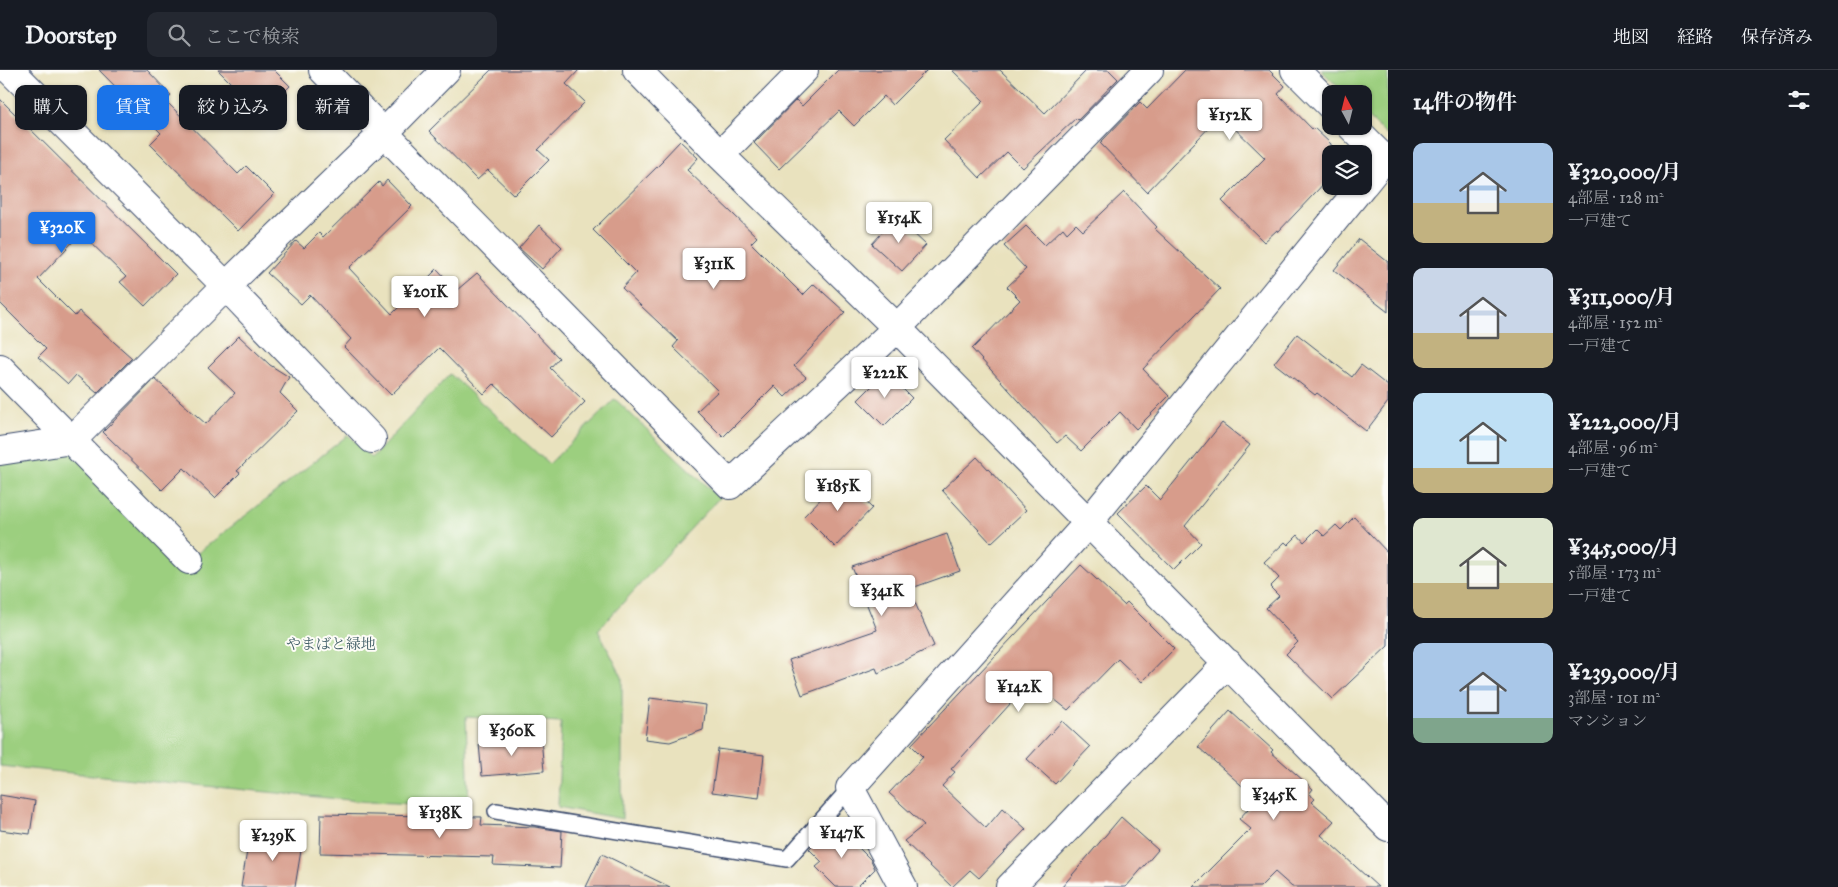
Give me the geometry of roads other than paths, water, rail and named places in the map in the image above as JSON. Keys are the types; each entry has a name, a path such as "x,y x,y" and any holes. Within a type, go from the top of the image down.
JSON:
{"street":[{"path":"10,70 226,286 372,439"},
{"path":"323,70 730,484 897,328 1149,70"},
{"path":"0,451 72,440 446,70"},
{"path":"637,70 720,155 897,328 1388,827"},
{"path":"720,155 804,70"},
{"path":"1295,70 1322,97"},
{"path":"1362,135 1386,156 1372,174"},
{"path":"903,887 850,788 1088,523 1355,195"},
{"path":"0,368 189,560"},
{"path":"1010,887 1228,663"}],"lane":[{"path":"496,811 787,858 850,788"}],"park label":[{"name":"やまばと緑地","path":"331,644"}]}
